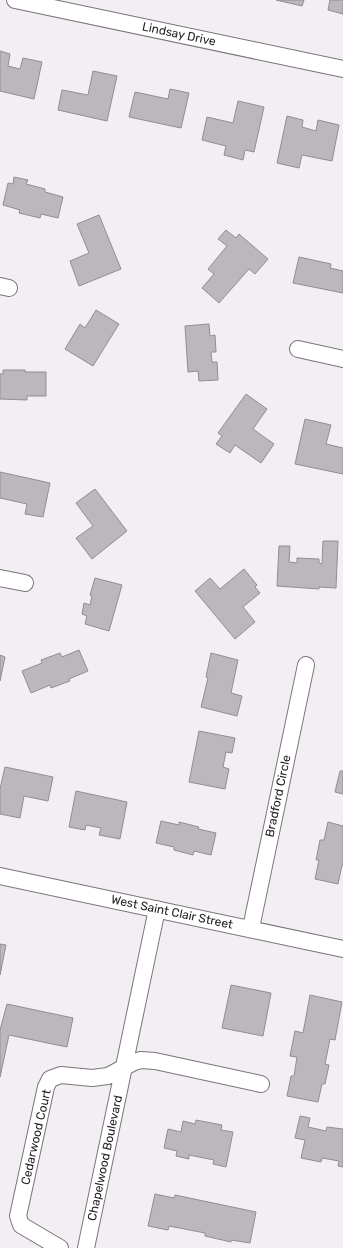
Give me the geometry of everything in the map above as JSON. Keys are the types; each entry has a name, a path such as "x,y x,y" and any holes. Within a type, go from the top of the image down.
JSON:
{"street":[{"name":"Lindsay Drive","path":"15,0 343,69"},
{"path":"298,350 343,359"},
{"path":"0,578 25,583"},
{"name":"Bradford Circle","path":"251,928 306,665"},
{"name":"West Saint Clair Street","path":"0,876 251,928 343,949"},
{"name":"Chapelwood Boulevard","path":"86,1248 158,909"},
{"path":"124,1068 141,1060 155,1061 260,1084"},
{"name":"Cedarwood Court","path":"60,1248 22,1225 18,1216 47,1084 50,1080 61,1075 92,1078 108,1076 124,1068"}],"building":[{"path":"276,0 304,0 302,6"},
{"path":"330,0 343,0 343,14 328,10"},
{"path":"0,51 10,54 8,66 20,69 23,58 42,62 34,99 0,91"},
{"path":"93,71 117,76 107,121 58,110 62,90 88,95"},
{"path":"170,89 189,93 181,128 129,117 135,92 168,99"},
{"path":"238,101 264,107 254,152 245,150 243,160 224,155 226,146 202,140 207,117 233,123"},
{"path":"287,116 303,120 302,127 316,131 318,120 339,125 332,161 302,155 299,168 277,163"},
{"path":"14,177 28,180 26,184 45,189 45,192 63,197 58,218 41,214 40,218 19,213 20,210 3,205 8,183 13,184"},
{"path":"99,215 121,269 79,286 70,261 89,253 77,224"},
{"path":"226,230 236,238 239,234 268,259 255,274 249,269 219,303 202,288 214,274 208,269 227,246 218,239"},
{"path":"299,257 331,264 330,268 343,271 343,293 293,283"},
{"path":"96,310 119,324 93,366 65,349 80,324 85,328"},
{"path":"209,324 210,336 215,335 216,352 211,352 212,362 217,362 218,380 199,381 198,371 188,372 185,326"},
{"path":"3,370 46,372 46,396 27,396 27,400 0,399 0,374 3,374"},
{"path":"246,394 267,409 253,429 274,444 261,463 235,445 230,453 216,444 222,436 218,433"},
{"path":"305,419 331,425 326,444 343,448 343,474 295,464"},
{"path":"0,472 50,483 43,517 25,514 27,504 0,498"},
{"path":"95,489 127,531 92,559 76,538 93,526 76,503"},
{"path":"323,541 338,541 336,588 319,587 319,589 277,586 279,546 290,546 289,562 297,563 297,558 319,559 319,563 322,564"},
{"path":"244,569 257,585 255,587 260,593 243,607 255,622 235,639 195,591 210,578 220,589"},
{"path":"95,578 122,585 109,631 85,624 87,616 82,614 84,603 90,605 92,596 90,595"},
{"path":"79,650 88,671 69,679 70,681 51,688 50,685 31,693 22,671 42,663 41,660 60,653 62,657"},
{"path":"211,653 238,660 231,693 242,696 237,716 201,707 208,678 206,677"},
{"path":"0,655 5,657 0,681"},
{"path":"199,731 235,738 232,753 226,752 223,767 229,769 225,789 189,782"},
{"path":"5,767 53,777 48,801 24,796 20,818 0,814 0,789"},
{"path":"340,771 343,771 343,794 335,792"},
{"path":"76,791 127,802 120,839 99,835 101,828 86,825 85,830 69,827"},
{"path":"161,821 179,825 179,822 199,827 198,829 216,833 211,855 194,851 193,855 174,850 174,847 156,843"},
{"path":"328,822 343,826 343,866 342,865 338,884 315,879 319,860 316,860 320,840 324,840"},
{"path":"0,944 6,945 0,975"},
{"path":"231,985 271,993 263,1036 222,1028"},
{"path":"310,995 342,1002 335,1040 330,1039 325,1064 329,1065 325,1084 322,1084 318,1102 287,1096 291,1076 294,1076 297,1057 290,1056 295,1031 303,1033"},
{"path":"7,1004 73,1018 67,1047 9,1035 0,1077 0,1030"},
{"path":"300,1116 310,1118 308,1127 326,1131 327,1127 343,1129 343,1167 338,1166 339,1161 322,1158 321,1162 301,1158 305,1140 295,1138"},
{"path":"196,1120 222,1125 221,1130 233,1132 226,1167 213,1164 214,1160 189,1155 189,1159 176,1156 177,1151 164,1148 168,1129 181,1132 183,1121 195,1124"},
{"path":"155,1194 174,1198 175,1195 256,1212 250,1243 231,1240 231,1242 205,1236 205,1233 169,1226 168,1230 148,1226"}]}
